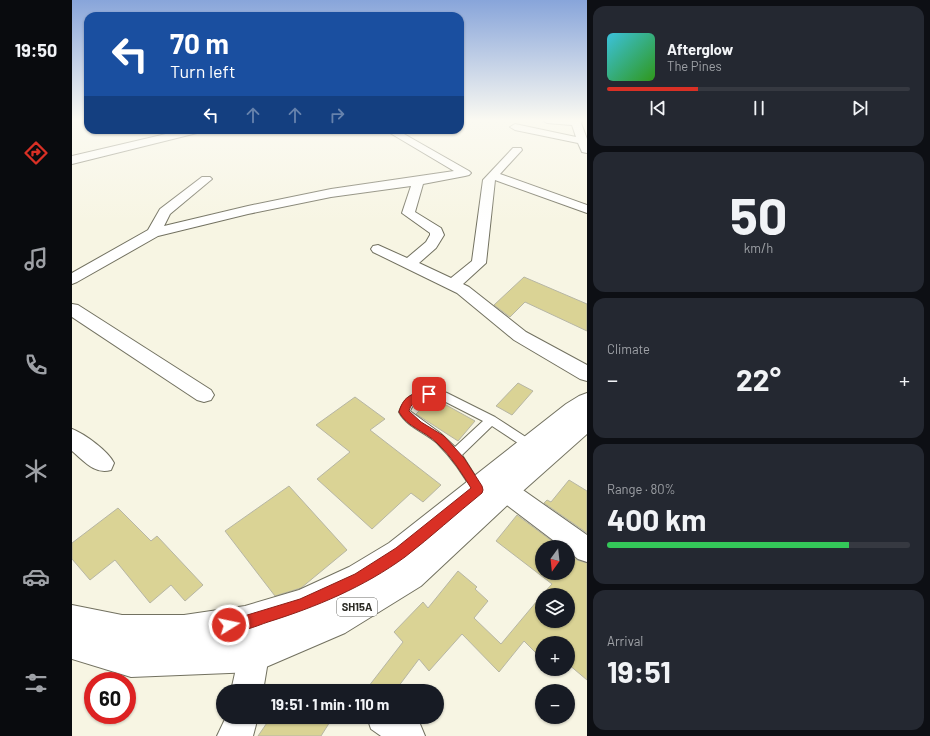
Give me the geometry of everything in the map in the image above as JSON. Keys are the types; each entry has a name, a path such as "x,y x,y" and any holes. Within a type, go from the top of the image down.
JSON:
{"main road":[{"path":"72,160 96,154"},
{"name":"SH15A","path":"72,642 131,659 254,655 333,621 410,576 491,486 530,446 574,410 587,402"},
{"name":"SH15A","path":"72,622 122,632 184,632 244,623 302,605 360,578 400,553 491,486 587,420"}],"street":[{"path":"439,154 489,180 479,263 452,285"},
{"path":"479,174 510,154"},
{"path":"76,272 153,233 248,210 331,193 418,181 479,174 587,209"},
{"path":"153,233 165,212 206,179"},
{"path":"410,263 431,245 437,235 436,231 408,213 418,181"},
{"path":"378,249 410,263 463,290 520,336 587,374"},
{"path":"72,309 204,395"},
{"path":"72,438 103,463"},
{"path":"491,486 587,550"},
{"path":"244,623 254,655 248,684"},
{"path":"234,736 239,730 240,724"},
{"path":"392,724 408,736"}],"lane":[{"path":"491,486 470,476 455,455 440,439 417,425 408,417 404,412 406,404 412,398 421,395 439,394 491,420 530,446"},
{"path":"455,455 491,420"}],"building":[{"path":"524,277 587,304 587,331 525,302 510,317 494,305"},
{"path":"518,383 533,391 512,415 496,406"},
{"path":"355,397 385,419 370,430 441,485 423,502 411,493 372,529 317,479 350,452 316,425"},
{"path":"431,399 437,400 475,421 458,441 416,414"},
{"path":"569,480 587,491 587,533 544,503 547,500 551,502"},
{"path":"289,486 347,550 301,588 275,596 225,531"},
{"path":"118,508 151,541 157,536 203,585 185,601 171,585 150,603 115,560 90,580 72,559 72,543"},
{"path":"517,515 551,540 535,540 535,571 496,541"},
{"path":"575,558 587,563 587,680 575,670 575,636 535,636 535,652 524,641 499,672 462,634 429,671 419,659 400,684 370,684 403,642 394,632 423,602 428,608 458,571 477,587 475,589 488,601 474,618 501,644 535,603 535,628 575,628 575,588 548,588 552,584 547,580 575,580"},
{"path":"266,724 329,724 321,736 258,736"}],"route":[{"path":"229,625 244,623 302,605 360,578 400,553 478,490 460,461 440,439 417,425 404,412 406,404 412,398 429,394"}]}
